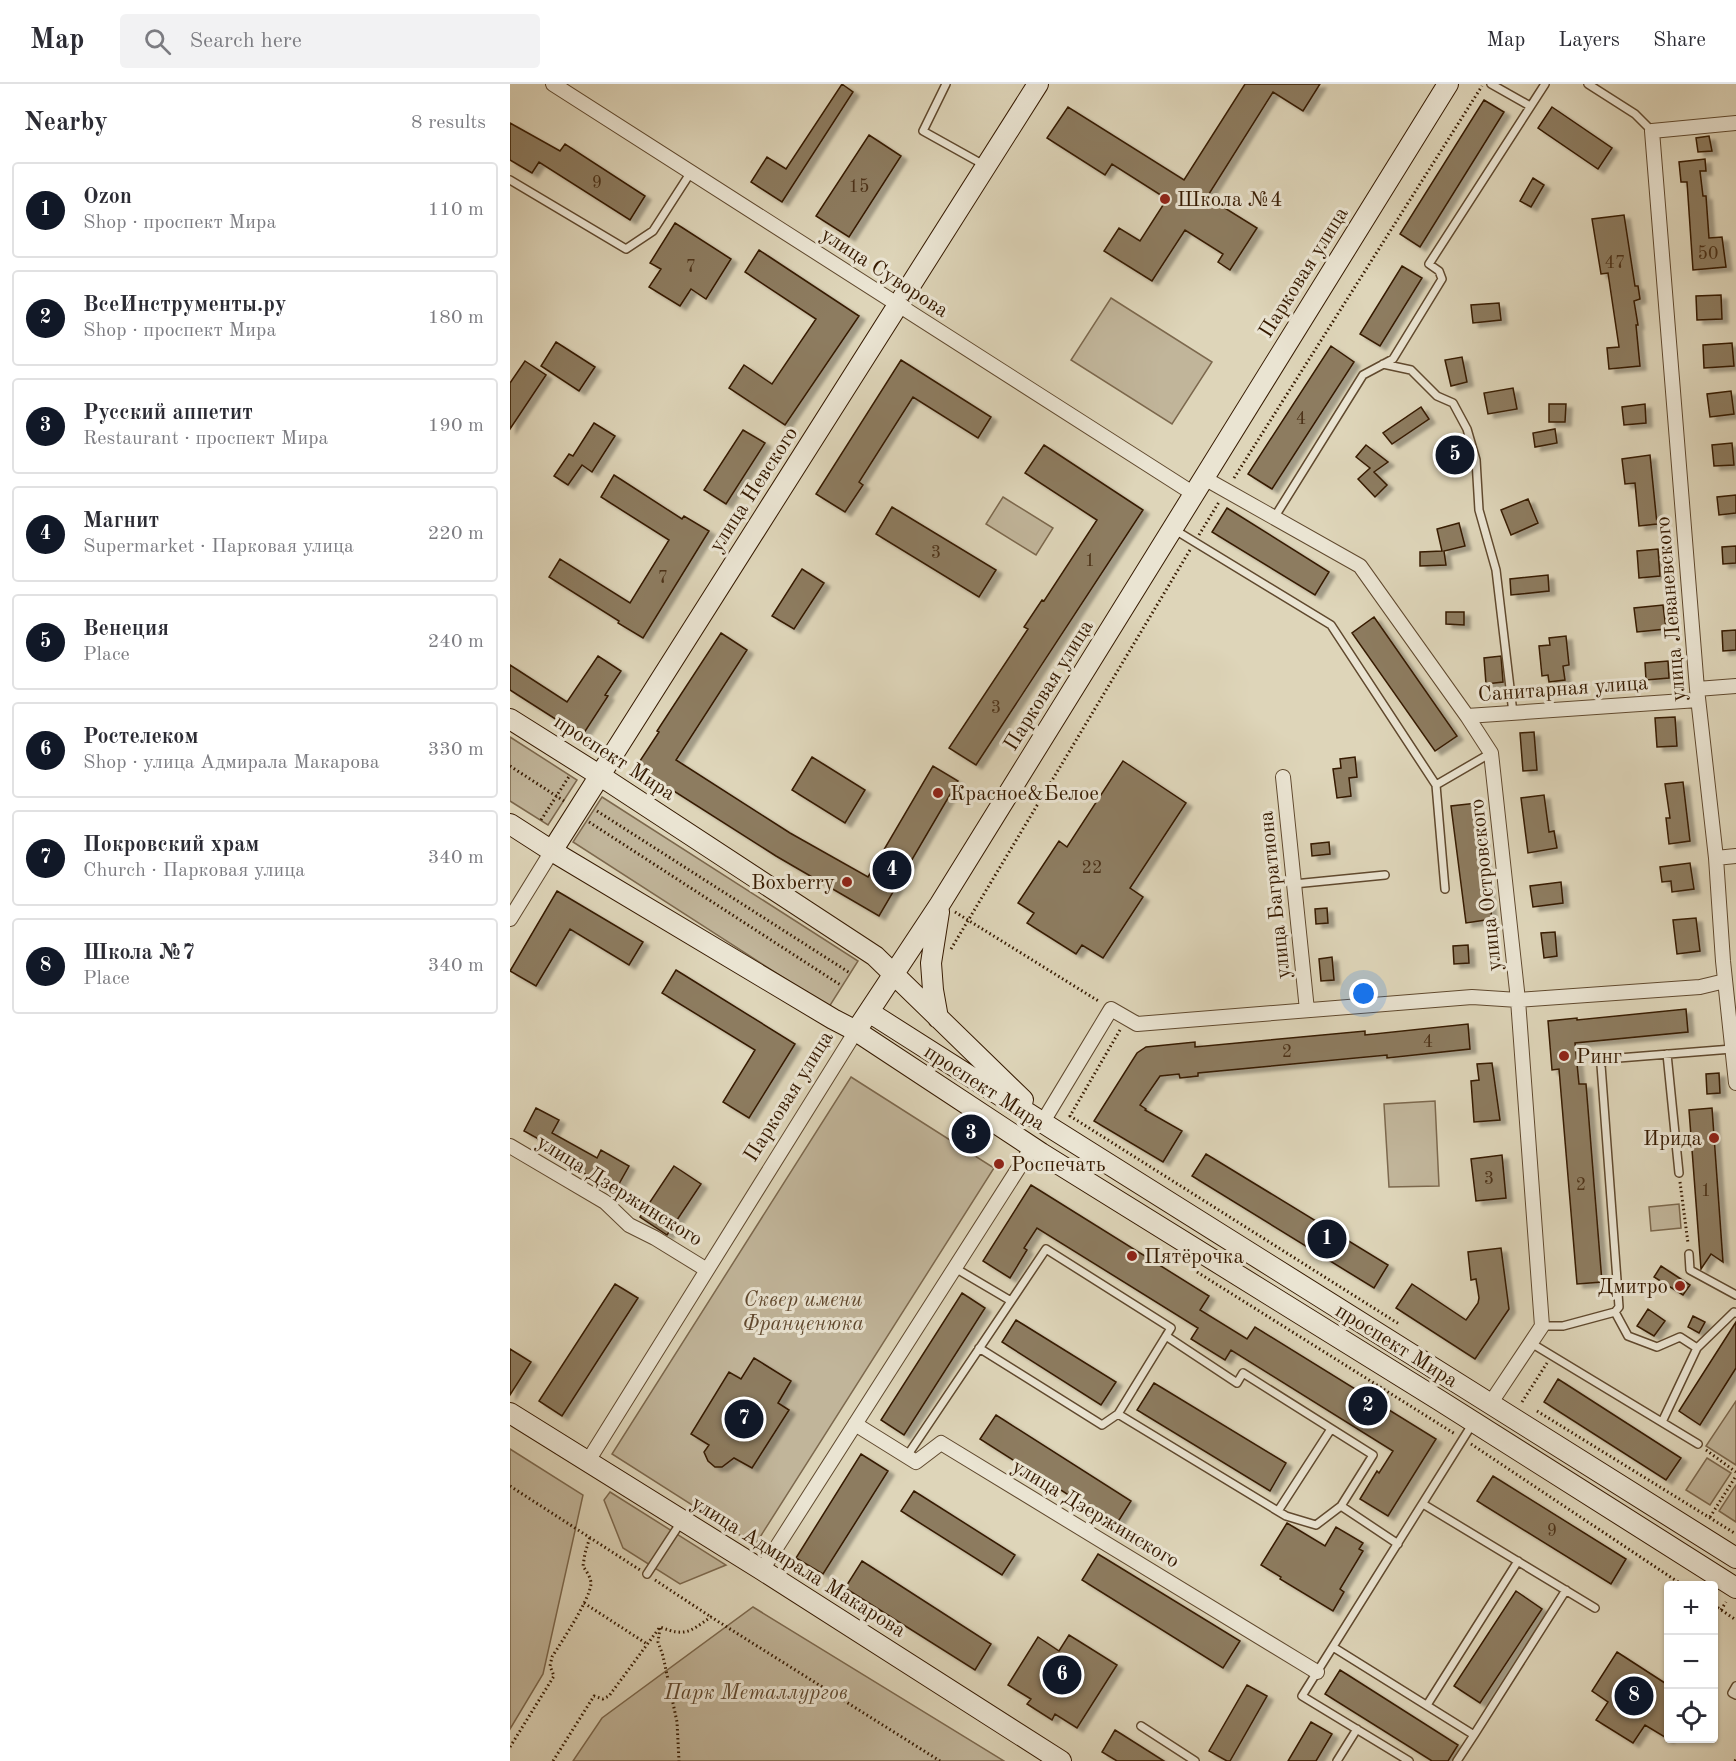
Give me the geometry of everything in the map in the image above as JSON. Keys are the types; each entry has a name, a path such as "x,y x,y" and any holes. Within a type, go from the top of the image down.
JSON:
{"main road":[{"name":"улица Невского","path":"552,851 1038,84"},
{"name":"Парковая улица","path":"856,1031 940,904 1448,84"},
{"name":"проспект Мира","path":"510,718 875,956 1050,1126"},
{"name":"проспект Мира","path":"510,824 856,1031 1032,1147 1736,1588"},
{"path":"938,1018 931,963 940,904"},
{"name":"проспект Мира","path":"869,1012 1050,1126 1495,1396 1736,1558"},
{"name":"улица Адмирала Макарова","path":"510,1413 762,1570 1061,1761"}],"street":[{"name":"улица Суворова","path":"553,84 899,305 1199,486"},
{"path":"1652,130 1736,123"},
{"name":"улица Леваневского","path":"1652,130 1698,694 1731,981 1732,1049 1736,1083"},
{"name":"улица Островского","path":"1199,486 1226,491 1360,566 1491,753 1518,1000 1542,1326"},
{"name":"Санитарная улица","path":"1467,716 1698,694 1736,686"},
{"name":"улица Багратиона","path":"1283,777 1307,1010"},
{"name":"улица Невского","path":"510,919 552,851"},
{"path":"1716,858 1736,856"},
{"path":"1050,1126 1112,1009 1137,1024 1472,997 1518,1000 1700,987 1731,981"},
{"name":"Парковая улица","path":"588,1461 856,1031"},
{"name":"улица Дзержинского","path":"510,1146 605,1202 628,1225 655,1238 707,1270"},
{"path":"762,1570 1032,1147"},
{"path":"1495,1396 1542,1326"},
{"path":"855,1424 907,1456"},
{"name":"улица Дзержинского","path":"907,1456 916,1462 941,1443 1317,1672"}],"lane":[{"path":"946,84 923,131 986,167"},
{"path":"1491,84 1530,106"},
{"path":"1274,518 1363,375 1393,359 1442,279 1440,271 1429,264 1545,84"},
{"path":"1588,84 1635,114 1652,130"},
{"path":"510,180 626,249 653,231 690,172"},
{"path":"1383,364 1411,370 1437,396 1453,403 1467,429 1476,460 1479,510 1496,570 1513,713"},
{"path":"1173,529 1331,625 1436,785 1445,889"},
{"path":"1436,785 1491,753"},
{"path":"1294,884 1385,875"},
{"path":"1542,1326 1563,1326 1615,1312 1619,1306 1601,1065 1606,1059 1732,1049"},
{"path":"1667,1054 1679,1173"},
{"path":"907,1456 979,1348 1046,1249 1171,1328 1118,1414 1102,1425 979,1348"},
{"path":"1689,1254 1690,1270 1736,1296"},
{"path":"955,1268 1011,1301"},
{"path":"1615,1312 1628,1336 1657,1347 1680,1337 1698,1348"},
{"path":"1662,1422 1698,1348 1734,1312 1736,1313"},
{"path":"1118,1414 1286,1516 1316,1525 1341,1506 1372,1455 1243,1373 1237,1383 1166,1336"},
{"path":"1531,1343 1698,1444"},
{"path":"1409,1761 1302,1696 1474,1422"},
{"path":"1278,1512 1331,1429"},
{"path":"1422,1504 1595,1608"},
{"path":"1341,1506 1398,1544"},
{"path":"647,1574 682,1520"},
{"path":"1427,1705 1518,1561"},
{"path":"1457,1761 1566,1590"},
{"path":"1333,1647 1474,1735"},
{"path":"1736,1686 1732,1693 1736,1695"},
{"path":"1141,1726 1195,1761"},
{"path":"1337,1761 1357,1730"}],"path":[{"path":"947,955 1194,542 1483,84"},
{"path":"510,766 564,801"},
{"path":"541,820 570,775"},
{"path":"594,809 850,973"},
{"path":"587,821 842,986"},
{"path":"940,904 1112,1009"},
{"path":"1127,1018 1070,1116 1402,1326"},
{"path":"1679,1173 1689,1254"},
{"path":"1195,1270 1463,1439 1676,1581"},
{"path":"1495,1396 1522,1402 1552,1356"},
{"path":"1532,1408 1736,1534"},
{"path":"1698,1444 1736,1474 1710,1517"},
{"path":"510,1486 711,1617 940,1761"},
{"path":"510,1747 554,1676 550,1666 552,1657 584,1603 591,1583 583,1566 590,1537"},
{"path":"584,1603 647,1644"},
{"path":"1718,1608 1736,1620"},
{"path":"660,1627 676,1633 688,1632 711,1617"},
{"path":"552,1761 594,1696 603,1699 609,1696 660,1627"},
{"path":"660,1627 658,1642 677,1722 679,1761"}],"green space":[{"path":"1111,298 1212,362 1172,424 1071,360"},
{"path":"1003,497 1053,528 1036,555 986,524"},
{"path":"510,737 577,780 548,825 510,801"},
{"path":"602,797 858,961 829,1007 573,842"},
{"name":"Сквер имени Франценюка","path":"851,1077 994,1168 755,1545 612,1454"},
{"path":"1435,1101 1439,1186 1389,1187 1384,1104"},
{"path":"1679,1204 1681,1228 1651,1231 1649,1207"},
{"path":"1736,1401 1736,1465 1706,1446"},
{"path":"510,1449 583,1495 543,1674 510,1729"},
{"path":"1707,1458 1731,1473 1710,1505 1686,1490"},
{"path":"1736,1485 1736,1522 1719,1511"},
{"path":"610,1492 726,1565 680,1584 623,1548 604,1500"},
{"name":"Парк Металлургов","path":"753,1607 1004,1761 573,1761 602,1718"}],"building":[{"path":"842,84 853,92 782,202 751,182 767,157 786,169"},
{"path":"1245,84 1320,84 1303,111 1273,92 1207,197 1257,228 1230,270 1218,262 1223,254 1185,230 1152,281 1104,251 1119,228 1140,241 1167,199 1112,164 1105,175 1047,138 1068,107 1184,180"},
{"path":"1484,100 1504,112 1420,247 1400,234"},
{"path":"1552,107 1612,148 1598,169 1538,128"},
{"path":"510,123 560,151 565,144 645,196 630,220 539,162 532,173 510,160"},
{"path":"869,135 901,156 849,237 816,216"},
{"path":"1709,136 1712,151 1698,152 1696,138"},
{"path":"1705,159 1706,171 1700,171 1703,196 1706,196 1709,238 1722,237 1726,267 1693,270 1687,182 1681,182 1679,162"},
{"path":"1533,178 1544,185 1531,207 1520,201"},
{"path":"1624,215 1635,286 1638,286 1640,299 1634,301 1640,366 1609,369 1607,348 1619,347 1608,273 1601,274 1592,219"},
{"path":"675,223 731,259 706,299 691,289 680,306 649,287 661,269 650,263"},
{"path":"759,250 859,316 785,425 729,388 744,365 772,384 816,319 745,272"},
{"path":"1402,266 1422,278 1380,346 1360,334"},
{"path":"1721,295 1722,319 1697,320 1696,296"},
{"path":"1499,303 1501,320 1473,323 1471,305"},
{"path":"556,342 595,367 579,391 541,366"},
{"path":"1732,343 1734,366 1704,368 1703,345"},
{"path":"1331,346 1354,362 1272,489 1248,474"},
{"path":"1462,357 1467,382 1451,386 1445,360"},
{"path":"901,360 991,417 978,438 913,397 859,482 863,485 845,512 816,494"},
{"path":"525,361 546,375 510,429 510,383"},
{"path":"1513,388 1517,409 1488,414 1484,393"},
{"path":"1731,391 1734,414 1710,417 1707,394"},
{"path":"1549,404 1566,404 1565,422 1549,422"},
{"path":"1645,404 1646,423 1624,425 1622,407"},
{"path":"1421,407 1429,419 1392,444 1383,433"},
{"path":"594,423 615,436 592,472 582,465 568,485 554,476 569,454 573,456"},
{"path":"1555,429 1557,443 1535,447 1533,433"},
{"path":"743,430 765,443 726,504 704,490"},
{"path":"1462,442 1465,466 1449,469 1445,444"},
{"path":"1732,443 1734,465 1714,466 1712,445"},
{"path":"1044,445 1143,510 976,765 949,748 1028,629 1024,627 1042,600 1044,601 1097,520 1025,473"},
{"path":"1366,445 1388,462 1374,472 1387,485 1375,497 1358,479 1370,468 1356,457"},
{"path":"1650,455 1657,524 1639,526 1635,483 1625,484 1622,459"},
{"path":"614,475 682,519 684,516 709,531 643,638 549,577 560,559 630,603 669,540 601,497"},
{"path":"1736,495 1736,513 1719,515 1717,497"},
{"path":"1528,499 1538,523 1511,535 1501,510"},
{"path":"892,507 996,570 979,597 876,534"},
{"path":"1227,508 1329,572 1315,595 1212,532"},
{"path":"1459,523 1465,546 1444,551 1446,565 1420,566 1420,552 1442,551 1437,529"},
{"path":"1736,546 1736,563 1723,564 1722,547"},
{"path":"1658,549 1660,576 1639,578 1637,551"},
{"path":"802,569 824,583 794,629 772,616"},
{"path":"1548,575 1549,591 1511,595 1510,579"},
{"path":"1663,605 1666,629 1637,632 1634,608"},
{"path":"1446,612 1464,612 1464,625 1446,624"},
{"path":"1374,617 1457,736 1435,751 1352,633"},
{"path":"1736,630 1736,650 1723,651 1722,631"},
{"path":"721,633 747,650 676,760 790,833 868,877 933,766 958,781 879,916 776,856 636,767"},
{"path":"1566,636 1569,665 1563,666 1565,680 1549,682 1548,675 1542,676 1539,646 1550,645 1549,638"},
{"path":"598,656 621,671 582,736 510,690 510,665 567,702"},
{"path":"1501,656 1503,682 1486,684 1484,658"},
{"path":"1668,661 1669,678 1646,680 1645,663"},
{"path":"1675,717 1677,746 1657,747 1655,718"},
{"path":"1534,732 1537,770 1523,771 1520,733"},
{"path":"812,757 865,790 845,823 792,790"},
{"path":"1355,757 1357,777 1349,778 1351,796 1337,798 1333,769 1341,768 1340,759"},
{"path":"1123,761 1186,803 1130,888 1143,897 1103,958 1082,945 1076,954 1027,923 1034,913 1018,903 1059,841 1067,847"},
{"path":"1683,782 1690,841 1669,844 1666,818 1670,818 1665,784"},
{"path":"1544,795 1549,832 1554,831 1557,848 1528,853 1521,798"},
{"path":"1477,803 1492,919 1466,923 1451,806"},
{"path":"1329,842 1330,854 1312,856 1311,844"},
{"path":"1690,863 1694,889 1672,892 1671,881 1662,882 1660,867"},
{"path":"1561,882 1563,903 1533,907 1530,886"},
{"path":"557,891 643,942 629,965 570,929 536,986 510,971"},
{"path":"1327,908 1328,923 1316,924 1315,909"},
{"path":"1696,918 1700,951 1677,954 1673,920"},
{"path":"1555,932 1557,956 1544,958 1541,933"},
{"path":"1468,945 1469,963 1454,964 1453,946"},
{"path":"1332,957 1334,980 1321,981 1319,959"},
{"path":"676,970 795,1044 749,1118 723,1102 755,1050 662,993"},
{"path":"1686,1009 1688,1032 1575,1043 1579,1084 1586,1084 1602,1282 1577,1284 1559,1069 1552,1070 1548,1021"},
{"path":"1468,1024 1470,1049 1198,1073 1198,1076 1180,1078 1179,1074 1160,1076 1140,1105 1182,1131 1163,1162 1094,1121 1137,1053 1146,1047 1195,1042 1195,1047 1365,1031 1365,1035"},
{"path":"1492,1063 1500,1120 1474,1122 1471,1081 1479,1080 1477,1064"},
{"path":"1719,1073 1720,1093 1707,1094 1706,1074"},
{"path":"536,1108 559,1120 552,1133 597,1158 601,1150 629,1166 615,1191 552,1155 555,1148 524,1131"},
{"path":"1712,1108 1723,1262 1711,1254 1701,1269 1689,1110"},
{"path":"1206,1154 1388,1265 1374,1288 1192,1176"},
{"path":"1502,1155 1506,1198 1476,1201 1471,1159"},
{"path":"674,1166 701,1184 667,1235 640,1217"},
{"path":"1031,1185 1209,1296 1200,1310 1247,1339 1255,1327 1436,1439 1388,1516 1360,1499 1377,1471 1379,1473 1393,1451 1231,1350 1225,1360 1191,1339 1198,1328 1037,1228 1024,1248 1027,1250 1010,1278 983,1261"},
{"path":"1501,1248 1509,1309 1475,1359 1396,1308 1412,1284 1466,1320 1479,1298 1476,1279 1471,1280 1468,1252"},
{"name":"Дмитро","path":"1661,1266 1690,1285 1683,1295 1654,1277"},
{"path":"615,1284 638,1298 562,1416 539,1401"},
{"path":"962,1293 985,1308 904,1435 881,1420"},
{"path":"1648,1309 1665,1321 1654,1336 1637,1326"},
{"path":"1693,1316 1705,1322 1699,1333 1688,1327"},
{"path":"1016,1320 1116,1382 1101,1405 1002,1342"},
{"path":"1736,1322 1736,1368 1700,1425 1679,1411"},
{"path":"510,1349 531,1362 510,1395"},
{"path":"754,1358 791,1381 778,1403 789,1410 752,1468 734,1458 722,1467 715,1467 708,1461 704,1452 709,1445 691,1434 729,1372 741,1379"},
{"path":"1558,1379 1681,1458 1666,1480 1544,1402"},
{"path":"1154,1383 1286,1463 1270,1491 1137,1410"},
{"path":"996,1415 1131,1501 1116,1525 980,1439"},
{"path":"861,1454 888,1471 823,1574 796,1558"},
{"path":"1493,1476 1626,1559 1611,1584 1477,1501"},
{"path":"914,1491 1015,1555 1002,1575 901,1511"},
{"path":"1287,1523 1325,1546 1336,1527 1363,1543 1359,1549 1363,1551 1340,1589 1344,1592 1333,1611 1261,1565"},
{"path":"1098,1554 1240,1641 1223,1668 1082,1580"},
{"path":"862,1561 991,1644 975,1670 845,1588"},
{"path":"1516,1591 1542,1609 1480,1703 1454,1686"},
{"path":"1069,1635 1117,1665 1077,1728 1055,1714 1052,1720 1027,1704 1031,1699 1008,1685 1038,1637 1059,1651"},
{"path":"1617,1652 1664,1682 1664,1737 1645,1725 1633,1743 1596,1720 1608,1702 1592,1691"},
{"path":"1340,1670 1458,1745 1448,1761 1432,1761 1325,1694"},
{"path":"1247,1685 1267,1696 1230,1761 1227,1761 1209,1751"},
{"path":"1311,1722 1332,1734 1316,1761 1288,1761"},
{"path":"1115,1730 1164,1761 1117,1761 1102,1752"}],"place":[{"name":"Школа №4","path":"1165,199"},
{"name":"Венеция","path":"1455,455"},
{"name":"Красное&Белое","path":"938,793"},
{"name":"Магнит","path":"892,870"},
{"name":"Boxberry","path":"847,882"},
{"name":"Ринг","path":"1564,1056"},
{"name":"Русский аппетит","path":"971,1134"},
{"name":"Ирида","path":"1714,1138"},
{"name":"Роспечать","path":"999,1164"},
{"name":"Ozon","path":"1327,1239"},
{"name":"Пятёрочка","path":"1132,1256"},
{"name":"Дмитро","path":"1680,1286"},
{"name":"ВсеИнструменты.ру","path":"1368,1406"},
{"name":"Покровский храм","path":"744,1419"},
{"name":"Ростелеком","path":"1062,1675"},
{"name":"Школа №7","path":"1634,1696"}]}
